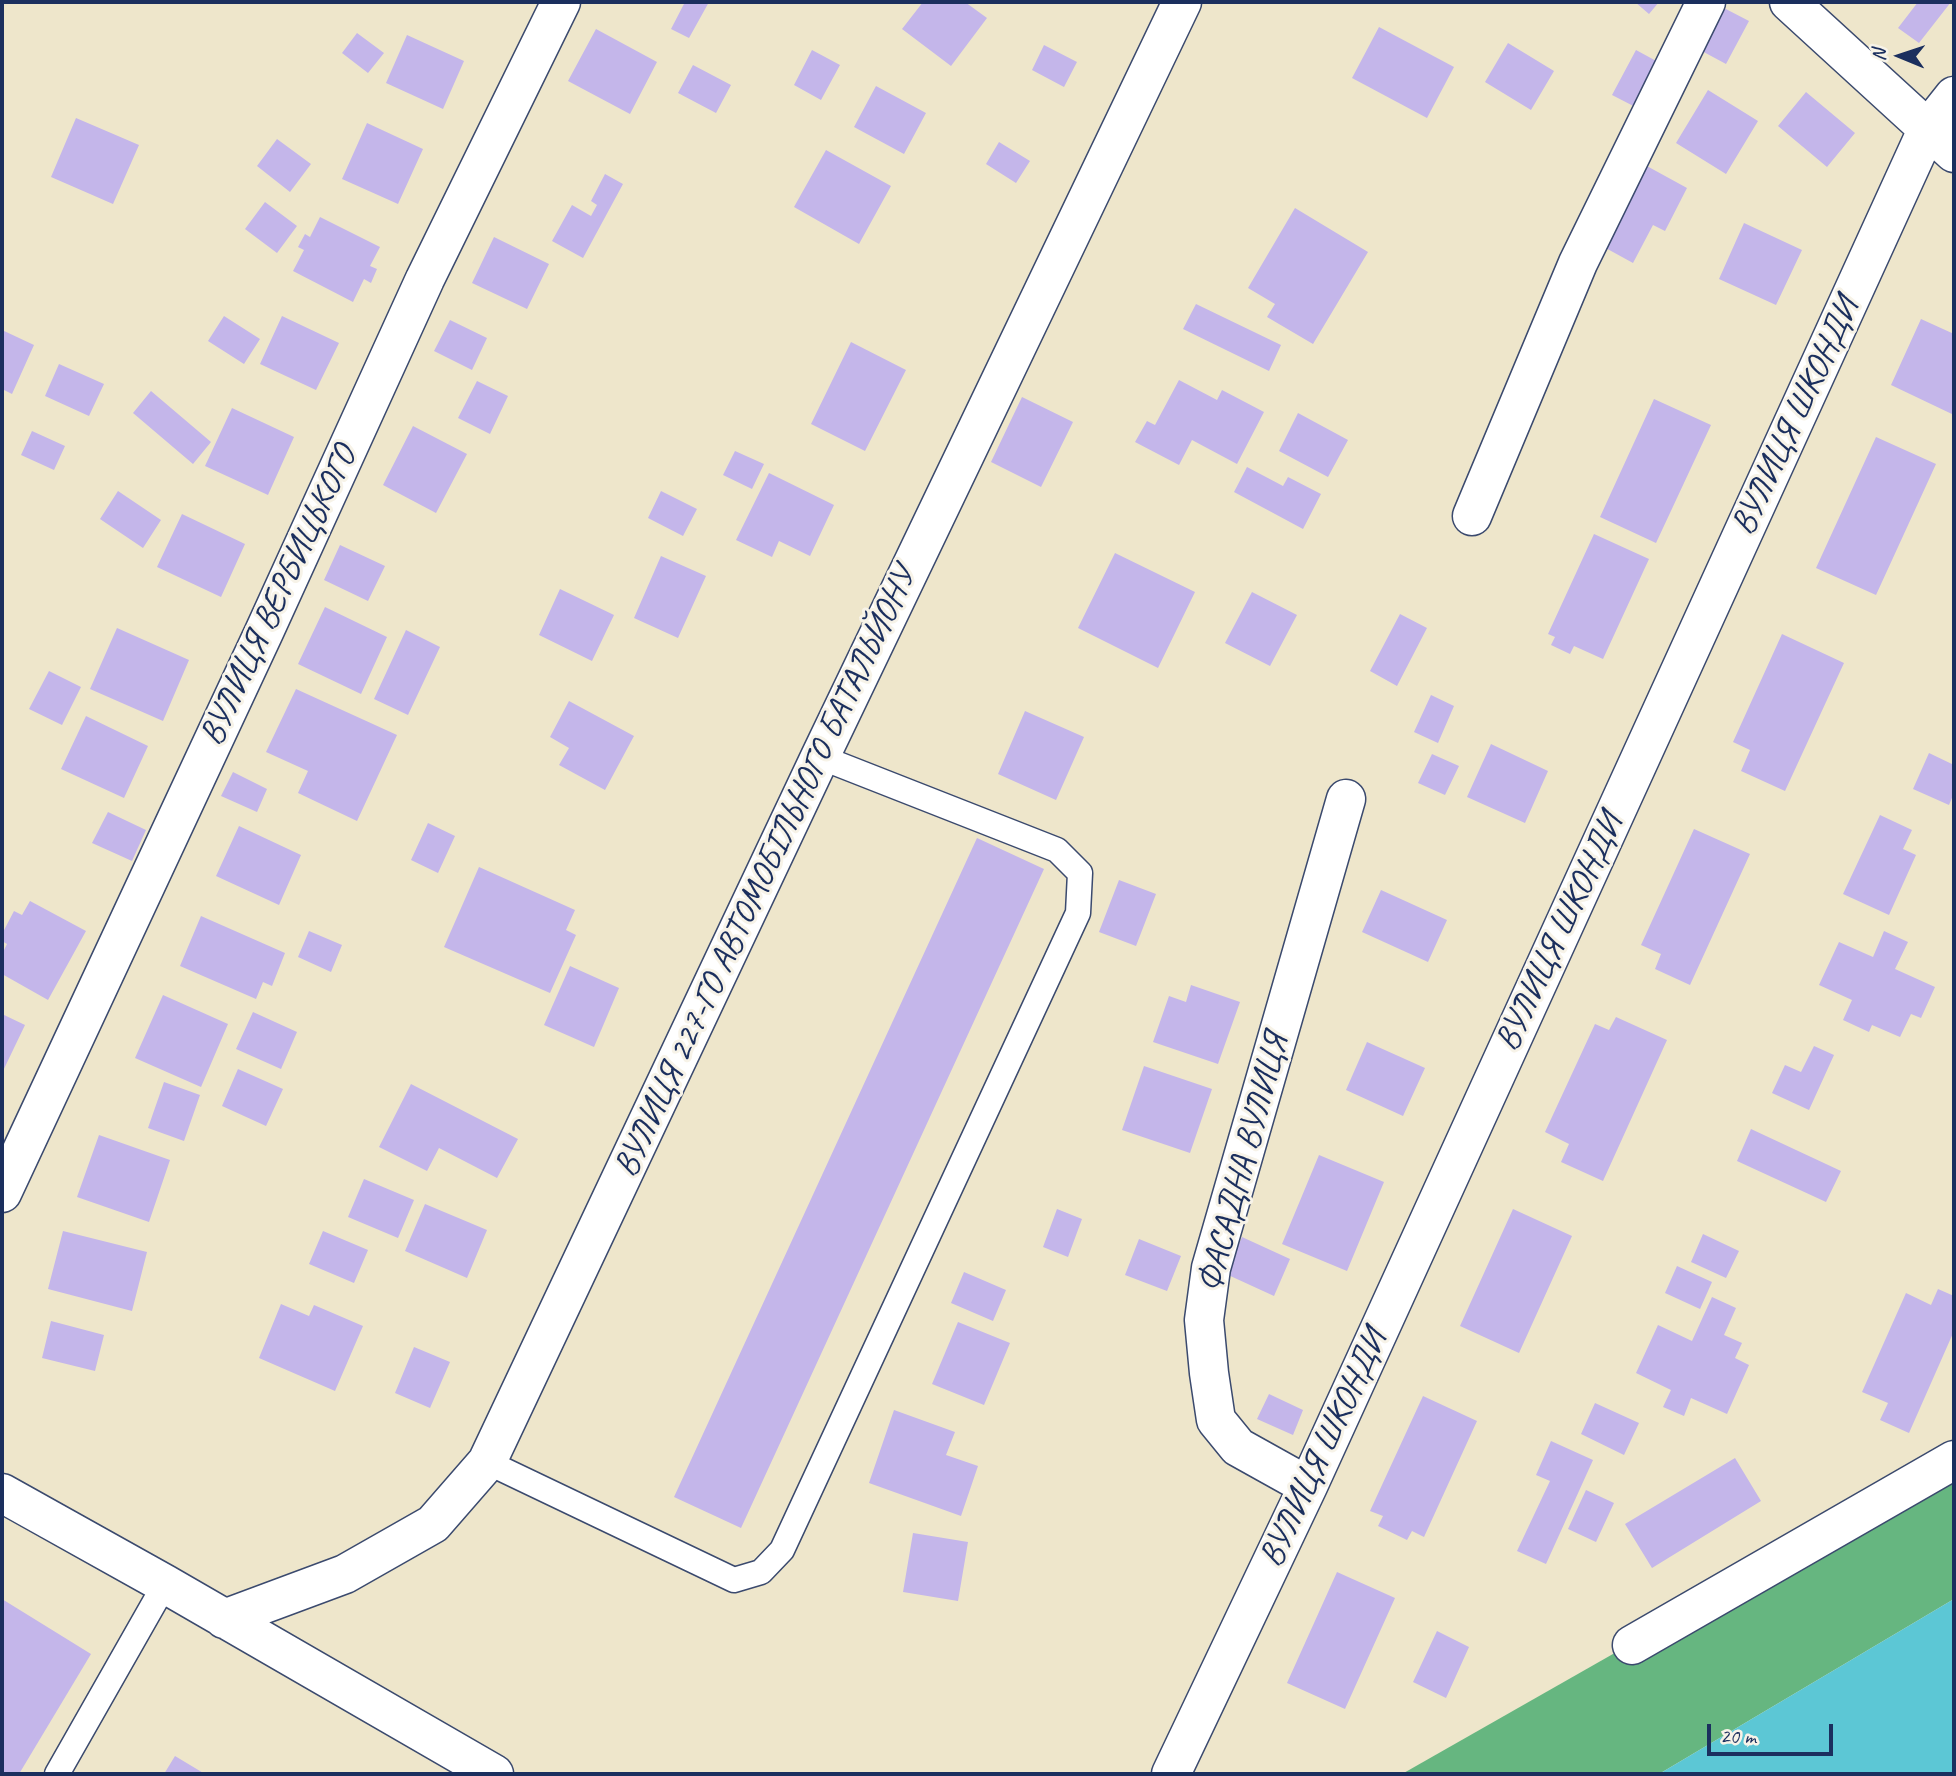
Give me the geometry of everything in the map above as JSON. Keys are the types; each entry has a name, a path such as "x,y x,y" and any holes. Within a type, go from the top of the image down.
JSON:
{"street":[{"name":"ВУЛИЦЯ ВЕРБИЦЬКОГО","path":"2,1193 425,279 561,2"},
{"name":"ВУЛИЦЯ 227-ГО АВТОМОБІЛЬНОГО БАТАЛЬЙОНУ","path":"224,1619 345,1574 433,1524 487,1462 820,757 1182,2"},
{"path":"1472,516 1578,263 1706,2"},
{"path":"1789,2 1940,141"},
{"name":"ВУЛИЦЯ ШКОНДИ","path":"1171,1774 1940,141 1954,96"},
{"name":"ФАСАДНА ВУЛИЦЯ","path":"1308,1486 1238,1447 1216,1420 1204,1320 1211,1268 1346,799"},
{"path":"1632,1645 1954,1460"},
{"path":"2,1493 494,1774"}],"lane":[{"path":"487,1462 734,1580 761,1572 782,1550 1078,913 1080,873 1057,850 820,757"},
{"path":"57,1774 165,1584"}],"green space":[{"path":"1954,1460 1954,1599 1659,1774 1402,1774"}],"water":[{"path":"1954,1599 1954,1774 1659,1774"}],"building":[{"path":"685,2 709,2 689,38 671,29"},
{"path":"923,2 965,2 987,18 951,66 902,29"},
{"path":"1635,2 1659,2 1649,14"},
{"path":"1918,2 1951,2 1919,43 1898,28"},
{"path":"1722,7 1749,21 1726,64 1700,50"},
{"path":"1379,27 1454,67 1427,118 1352,78"},
{"path":"596,29 657,62 630,114 568,81"},
{"path":"357,33 384,53 368,73 342,53"},
{"path":"407,35 464,61 443,109 386,83"},
{"path":"1508,43 1554,71 1531,110 1485,82"},
{"path":"1044,45 1077,62 1064,87 1032,70"},
{"path":"812,50 840,65 821,100 794,85"},
{"path":"1636,50 1671,69 1647,113 1612,95"},
{"path":"693,65 731,85 716,113 678,93"},
{"path":"876,86 926,113 904,154 854,127"},
{"path":"1708,90 1758,121 1726,174 1676,143"},
{"path":"1806,92 1855,133 1827,167 1778,126"},
{"path":"76,118 139,145 113,204 51,177"},
{"path":"367,123 423,149 398,204 342,179"},
{"path":"277,139 311,164 290,192 257,166"},
{"path":"999,142 1030,161 1016,183 986,164"},
{"path":"826,150 891,186 859,244 794,207"},
{"path":"1645,165 1687,188 1665,231 1653,225 1633,263 1602,246"},
{"path":"605,174 623,184 583,258 552,241 572,205 591,216 597,205 591,201"},
{"path":"265,202 297,226 277,253 245,229"},
{"path":"1295,208 1368,252 1313,344 1267,317 1275,304 1248,288"},
{"path":"320,217 380,247 370,266 377,269 371,283 364,279 353,302 293,271 304,250 298,247 305,234 310,237"},
{"path":"1744,223 1802,250 1776,305 1719,279"},
{"path":"494,237 549,264 527,309 472,283"},
{"path":"1196,304 1281,345 1269,371 1183,329"},
{"path":"224,316 260,339 244,364 208,341"},
{"path":"282,316 339,343 316,390 260,364"},
{"path":"1921,319 1954,334 1954,415 1891,385"},
{"path":"450,320 487,338 472,370 434,351"},
{"path":"2,330 34,345 12,394 2,389"},
{"path":"851,342 906,370 865,451 811,424"},
{"path":"59,364 104,384 89,416 45,396"},
{"path":"1179,380 1217,400 1222,390 1264,412 1237,464 1192,440 1179,465 1135,442 1147,421 1155,425"},
{"path":"477,381 508,396 490,434 458,418"},
{"path":"151,391 211,442 193,464 133,413"},
{"path":"1022,397 1073,422 1041,487 991,462"},
{"path":"1654,399 1711,425 1656,543 1600,517"},
{"path":"232,408 294,437 268,495 205,466"},
{"path":"1298,413 1348,440 1328,477 1279,451"},
{"path":"413,426 467,454 436,513 383,485"},
{"path":"32,431 65,446 54,470 21,455"},
{"path":"1876,437 1936,464 1876,595 1816,568"},
{"path":"735,451 764,464 752,489 723,475"},
{"path":"1247,467 1283,486 1288,477 1321,494 1303,529 1234,492"},
{"path":"769,473 834,505 810,556 779,541 772,557 736,540"},
{"path":"118,491 161,520 143,548 100,519"},
{"path":"661,491 697,509 683,536 648,518"},
{"path":"182,514 245,544 221,597 157,567"},
{"path":"1594,534 1649,559 1603,659 1574,646 1570,654 1551,645 1555,637 1548,634"},
{"path":"340,545 385,566 368,601 324,580"},
{"path":"1115,553 1195,592 1158,668 1078,628"},
{"path":"661,556 706,576 678,638 634,618"},
{"path":"560,589 614,615 592,661 539,635"},
{"path":"1252,592 1297,615 1270,666 1225,643"},
{"path":"325,607 387,637 361,694 298,664"},
{"path":"1400,614 1427,628 1397,686 1370,671"},
{"path":"117,628 189,660 163,721 90,689"},
{"path":"406,630 440,647 408,715 374,699"},
{"path":"1782,634 1844,663 1785,791 1741,771 1750,750 1733,742"},
{"path":"49,671 81,687 62,725 29,709"},
{"path":"296,689 397,735 357,821 298,793 308,771 266,752"},
{"path":"1431,695 1454,706 1438,743 1414,732"},
{"path":"569,701 634,736 605,790 559,765 569,748 550,737"},
{"path":"1025,711 1084,737 1056,800 998,774"},
{"path":"86,716 148,746 124,798 61,769"},
{"path":"1491,744 1548,771 1525,823 1467,797"},
{"path":"1929,753 1954,765 1954,793 1949,805 1913,789"},
{"path":"1432,754 1459,766 1445,795 1418,783"},
{"path":"233,772 267,789 257,812 221,796"},
{"path":"108,812 146,830 132,861 92,843"},
{"path":"1880,815 1912,830 1903,849 1916,855 1889,915 1843,894"},
{"path":"428,823 455,836 438,873 411,860"},
{"path":"239,826 301,855 279,905 216,876"},
{"path":"1694,829 1750,854 1690,985 1655,969 1661,954 1641,945"},
{"path":"977,838 1044,869 741,1528 674,1497"},
{"path":"479,867 575,910 566,930 576,935 550,993 444,947"},
{"path":"1119,880 1156,894 1136,946 1099,932"},
{"path":"1381,890 1447,920 1428,962 1362,932"},
{"path":"30,901 86,931 48,1000 2,974 2,954 7,944 2,941 2,934 14,911 22,915"},
{"path":"201,916 285,953 272,986 263,982 256,999 180,966"},
{"path":"309,931 342,945 331,972 298,957"},
{"path":"1884,931 1908,942 1895,969 1935,987 1921,1018 1911,1014 1900,1037 1872,1025 1869,1032 1843,1020 1852,1000 1819,985 1839,942 1873,957"},
{"path":"570,966 619,988 594,1047 544,1025"},
{"path":"1191,985 1240,1002 1218,1064 1153,1042 1169,996 1186,1002"},
{"path":"163,995 228,1024 201,1087 135,1058"},
{"path":"253,1012 297,1032 281,1069 236,1049"},
{"path":"2,1014 25,1025 2,1073"},
{"path":"1616,1017 1667,1040 1603,1181 1561,1162 1569,1144 1545,1132 1595,1024 1609,1030"},
{"path":"1367,1042 1425,1068 1403,1116 1346,1090"},
{"path":"1814,1046 1834,1055 1809,1110 1772,1093 1785,1065 1801,1072"},
{"path":"1144,1066 1212,1089 1190,1153 1122,1130"},
{"path":"238,1069 283,1089 266,1126 222,1106"},
{"path":"164,1082 200,1095 184,1141 148,1128"},
{"path":"411,1084 518,1139 497,1178 439,1148 427,1171 379,1147"},
{"path":"1751,1129 1841,1171 1826,1202 1737,1161"},
{"path":"99,1135 170,1160 149,1222 77,1197"},
{"path":"1319,1155 1384,1182 1347,1271 1282,1244"},
{"path":"364,1179 414,1200 398,1238 348,1217"},
{"path":"425,1204 487,1230 467,1278 405,1251"},
{"path":"1057,1209 1082,1219 1068,1257 1043,1247"},
{"path":"1513,1209 1572,1236 1519,1353 1460,1326"},
{"path":"63,1231 147,1252 132,1311 48,1289"},
{"path":"323,1231 368,1250 354,1283 309,1264"},
{"path":"1703,1234 1739,1251 1726,1278 1691,1262"},
{"path":"1242,1237 1290,1259 1274,1296 1226,1274"},
{"path":"1139,1239 1181,1256 1167,1291 1125,1275"},
{"path":"1677,1266 1712,1282 1700,1309 1665,1293"},
{"path":"964,1272 1006,1290 993,1321 951,1303"},
{"path":"1938,1289 1954,1296 1954,1331 1909,1433 1880,1420 1888,1403 1862,1392 1906,1293 1931,1305"},
{"path":"1712,1297 1736,1308 1724,1335 1742,1343 1735,1358 1749,1365 1727,1414 1691,1398 1684,1416 1663,1407 1671,1390 1636,1373 1658,1325 1692,1341"},
{"path":"281,1304 309,1316 314,1305 363,1326 335,1391 259,1358"},
{"path":"51,1321 104,1335 95,1371 42,1358"},
{"path":"958,1322 1010,1343 984,1405 932,1384"},
{"path":"414,1347 450,1362 430,1408 395,1393"},
{"path":"1269,1394 1303,1410 1293,1435 1257,1419"},
{"path":"1423,1396 1477,1421 1424,1537 1412,1531 1407,1540 1378,1526 1383,1516 1370,1511"},
{"path":"1595,1403 1639,1423 1624,1455 1581,1434"},
{"path":"894,1410 955,1432 946,1455 978,1466 961,1516 869,1483"},
{"path":"1551,1441 1593,1460 1546,1564 1517,1551 1550,1481 1536,1475"},
{"path":"1735,1458 1761,1501 1652,1568 1625,1524"},
{"path":"1586,1490 1614,1503 1596,1542 1568,1529"},
{"path":"913,1533 968,1542 958,1601 903,1592"},
{"path":"1337,1572 1395,1598 1345,1709 1287,1683"},
{"path":"2,1599 91,1654 19,1774 2,1774"},
{"path":"1437,1631 1469,1647 1446,1698 1413,1682"},
{"path":"175,1756 205,1774 164,1774"}]}
